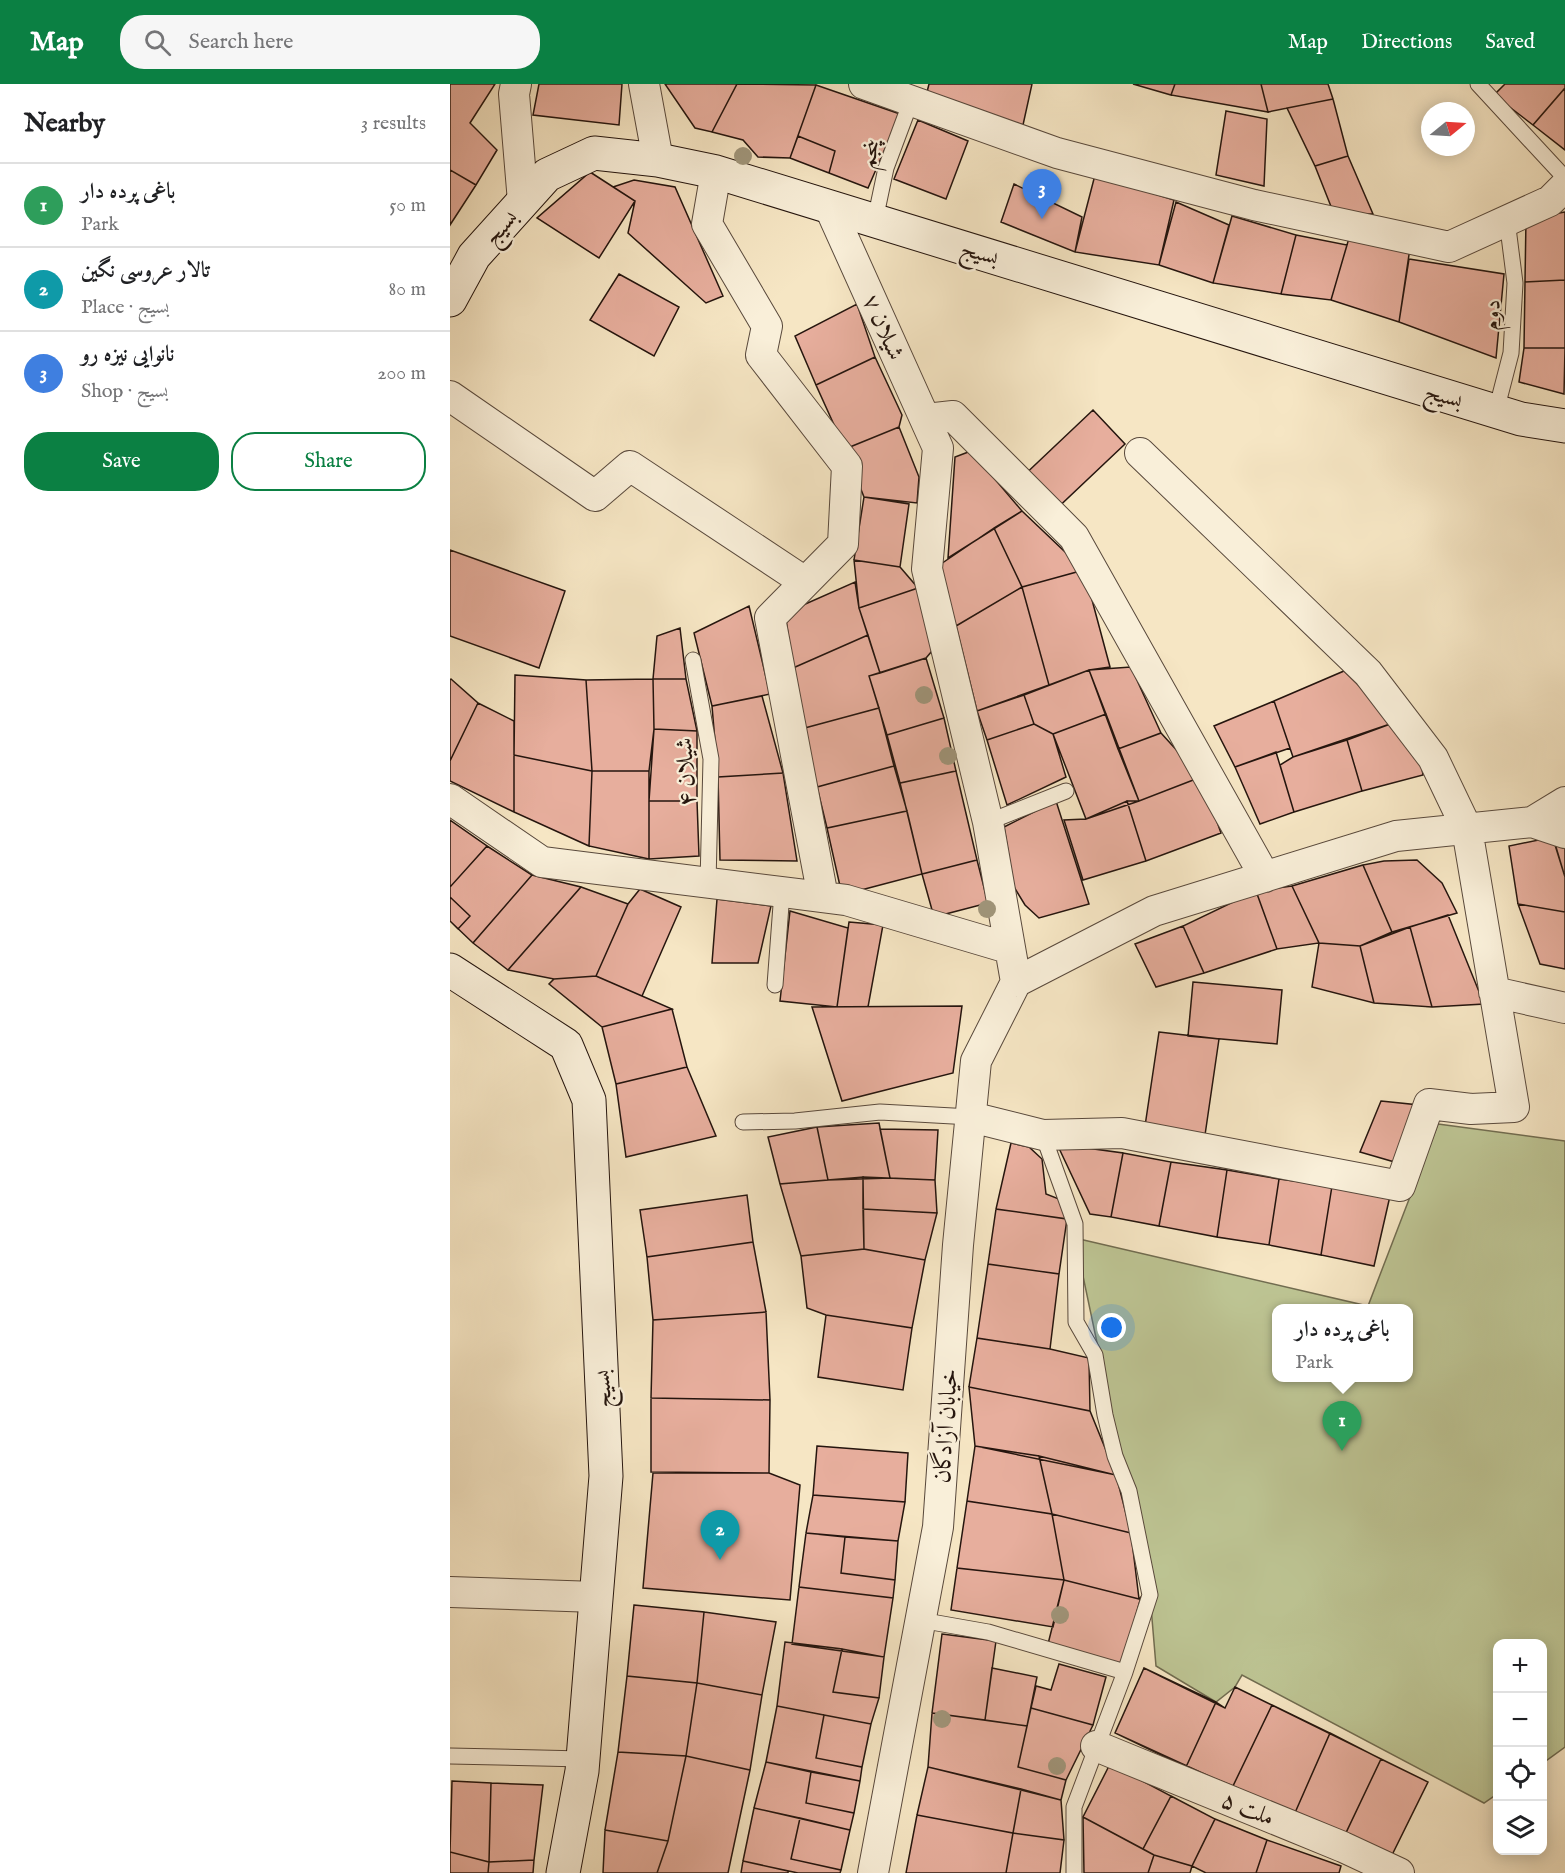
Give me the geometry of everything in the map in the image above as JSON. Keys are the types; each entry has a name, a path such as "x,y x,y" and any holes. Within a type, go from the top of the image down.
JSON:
{"street":[{"path":"516,84 514,94 523,202"},
{"path":"644,84 658,160"},
{"path":"864,84 1057,153 1254,205 1449,247 1551,201 1565,186"},
{"name":"بسیج","path":"450,300 474,256 547,175 594,153 658,160 716,172 1521,419 1565,426"},
{"path":"716,172 707,224 767,326 761,355 847,466 843,544 770,618 823,897"},
{"name":"شیلان ۷","path":"829,206 938,448 927,569 988,822"},
{"path":"450,396 595,496 630,466 805,582"},
{"path":"926,419 953,416 1074,537 1265,877"},
{"path":"971,1118 1043,1135 1122,1133 1400,1186 1429,1104 1471,1109 1514,1107 1467,828 1433,758 1368,673 1140,453"},
{"path":"450,799 542,862 846,900 1008,948"},
{"path":"1532,822 1565,802"},
{"path":"988,822 1008,948 1016,982 1154,911 1396,836 1532,822 1565,833"},
{"name":"بسیج","path":"450,970 566,1045 590,1100 606,1476 583,1759 563,1873"},
{"name":"خیابان آزادگان","path":"873,1873 938,1527 958,1245 976,1061 1016,982"},
{"path":"1494,992 1565,1008"},
{"path":"450,1592 596,1597"},
{"name":"ملت ۵","path":"1096,1746 1343,1847 1399,1873"}],"lane":[{"path":"1478,84 1565,178"},
{"name":"پنجم","path":"875,220 886,168 911,101"},
{"name":"دوم","path":"1496,411 1511,353 1514,295 1507,220"},
{"name":"شیلان ۴","path":"693,660 711,759 708,883"},
{"path":"988,822 1066,791"},
{"path":"775,985 782,892"},
{"path":"743,1122 795,1121 880,1112 971,1118"},
{"path":"1043,1135 1075,1224 1076,1322 1095,1354 1114,1456 1129,1491 1150,1595 1125,1672 1074,1807 1074,1873"},
{"path":"920,1620 988,1632 1125,1672"},
{"path":"450,1756 583,1759"}],"green space":[{"path":"1438,1124 1565,1141 1565,1747 1547,1760 1547,1639 1493,1639 1493,1797 1484,1803 1242,1675 1235,1687 1216,1702 1156,1666 1150,1595 1075,1238 1359,1304 1272,1304 1272,1382 1413,1382 1413,1304 1369,1304"}],"building":[{"path":"450,84 495,84 470,123 497,150 476,185 450,170"},
{"path":"539,84 622,84 619,125 533,115"},
{"path":"665,84 737,84 712,132 695,128"},
{"path":"737,84 816,85 790,158 758,157 743,140 712,132"},
{"path":"929,84 1032,84 1023,125 926,96"},
{"path":"1133,84 1175,84 1171,95"},
{"path":"1175,84 1261,84 1268,112 1171,95"},
{"path":"1261,84 1328,84 1333,99 1268,112"},
{"path":"1505,84 1565,84 1565,88 1533,125 1494,95"},
{"path":"816,85 900,114 868,188 790,158"},
{"path":"1565,88 1565,150 1533,125"},
{"path":"1333,99 1348,156 1315,166 1287,108"},
{"path":"1226,111 1267,119 1264,186 1216,175"},
{"path":"918,120 968,141 946,199 894,179"},
{"path":"798,136 835,151 829,173 790,158"},
{"path":"1348,156 1373,214 1334,214 1315,166"},
{"path":"450,170 476,185 450,225"},
{"path":"590,172 635,201 599,258 537,218"},
{"path":"1095,175 1174,200 1159,265 1075,252"},
{"path":"634,180 675,187 723,296 706,303 628,233 635,201 613,187"},
{"path":"1014,184 1082,217 1075,252 1001,222"},
{"path":"1176,202 1229,225 1213,283 1159,265"},
{"path":"1565,212 1565,280 1525,282 1526,219"},
{"path":"1232,216 1296,235 1281,294 1213,283"},
{"path":"1296,235 1347,245 1331,300 1281,294"},
{"path":"1349,238 1410,248 1399,322 1331,300"},
{"path":"1409,259 1504,274 1496,358 1399,322"},
{"path":"619,274 679,307 654,356 590,320"},
{"path":"1565,280 1565,348 1524,348 1525,282"},
{"path":"857,304 875,357 816,385 795,336"},
{"path":"1524,348 1565,348 1564,394 1519,382"},
{"path":"875,357 902,415 899,427 845,449 816,385"},
{"path":"1093,410 1125,444 1050,515 1018,481"},
{"path":"899,427 919,477 917,503 864,497 845,449"},
{"path":"971,451 1022,511 948,558 955,457"},
{"path":"864,497 909,504 900,567 854,560"},
{"path":"1022,511 1084,570 1022,587 994,528"},
{"path":"994,528 1022,587 956,626 935,568"},
{"path":"450,550 565,591 539,668 450,636"},
{"path":"854,560 900,567 918,588 859,608"},
{"path":"1084,570 1110,667 1089,670 1049,685 1022,587"},
{"path":"855,582 859,608 868,635 793,668 785,613"},
{"path":"1022,587 1049,685 977,711 956,626"},
{"path":"918,588 937,645 926,658 880,673 859,608"},
{"path":"749,606 770,694 712,706 694,633"},
{"path":"680,628 686,679 653,679 657,636"},
{"path":"868,635 880,673 869,676 879,708 801,729 793,668"},
{"path":"926,658 944,718 887,735 869,676"},
{"path":"1131,667 1161,733 1118,749 1089,670"},
{"path":"1089,670 1106,714 1053,734 1034,724 1024,695"},
{"path":"1344,671 1390,716 1393,723 1293,757 1274,701"},
{"path":"515,675 586,680 592,771 514,755"},
{"path":"653,679 686,679 697,731 654,729"},
{"path":"653,679 654,729 649,771 592,771 586,680"},
{"path":"450,680 478,703 450,761"},
{"path":"1024,695 1034,724 987,740 977,711"},
{"path":"762,696 783,773 718,777 712,706"},
{"path":"1274,701 1290,748 1235,767 1214,726"},
{"path":"478,703 514,721 514,812 450,781 450,761"},
{"path":"879,708 894,766 817,787 801,729"},
{"path":"1106,714 1139,801 1086,819 1053,734"},
{"path":"944,718 956,771 900,783 887,735"},
{"path":"1393,723 1420,756 1423,775 1362,791 1347,740"},
{"path":"1034,724 1053,734 1066,777 1007,805 987,740"},
{"path":"654,729 697,731 697,801 649,801"},
{"path":"1161,733 1201,777 1139,801 1118,749"},
{"path":"1347,740 1362,791 1294,812 1280,765 1293,757"},
{"path":"1276,752 1294,812 1260,824 1235,767"},
{"path":"514,755 592,771 589,846 514,812"},
{"path":"894,766 907,811 827,828 817,787"},
{"path":"592,771 649,771 649,859 589,846"},
{"path":"956,771 977,860 922,874 900,783"},
{"path":"783,773 797,861 720,860 718,777"},
{"path":"1201,777 1221,833 1146,861 1127,801 1139,801"},
{"path":"649,801 697,801 699,856 649,859"},
{"path":"1056,801 1089,904 1039,918 1025,905 1014,887 1004,827"},
{"path":"1127,801 1146,861 1083,880 1064,820 1086,819"},
{"path":"907,811 922,874 842,895 827,828"},
{"path":"450,820 487,846 450,887"},
{"path":"1553,837 1565,877 1565,912 1518,904 1509,846"},
{"path":"1555,845 1565,847 1565,877"},
{"path":"487,846 532,875 473,943 450,921 450,887"},
{"path":"977,860 988,903 934,917 922,874"},
{"path":"1417,860 1442,883 1457,913 1392,932 1363,865 1384,861"},
{"path":"1363,865 1392,932 1360,946 1319,943 1292,886"},
{"path":"532,875 581,887 508,970 473,943"},
{"path":"1292,886 1319,943 1277,949 1256,891"},
{"path":"581,887 628,904 596,976 554,979 508,970"},
{"path":"640,889 681,907 642,996 596,976 628,904"},
{"path":"1256,891 1277,949 1204,973 1183,926"},
{"path":"450,897 470,916 458,929 450,921"},
{"path":"717,899 771,906 758,963 712,963"},
{"path":"1518,904 1565,912 1565,969 1540,964"},
{"path":"790,911 848,928 837,1007 780,1001"},
{"path":"1448,915 1484,1004 1432,1007 1410,927"},
{"path":"849,922 883,925 868,1007 837,1007"},
{"path":"1183,926 1204,973 1156,987 1135,944"},
{"path":"1410,927 1432,1007 1374,1003 1360,946"},
{"path":"1319,943 1360,946 1374,1003 1312,987"},
{"path":"596,976 672,1009 602,1027 549,984 554,979"},
{"path":"1193,982 1282,990 1277,1044 1188,1036"},
{"path":"962,1006 953,1073 842,1101 812,1007"},
{"path":"672,1009 687,1067 616,1084 602,1027"},
{"path":"1159,1032 1219,1039 1205,1135 1145,1126"},
{"path":"687,1067 716,1136 626,1157 616,1084"},
{"path":"1381,1101 1419,1105 1398,1163 1360,1152"},
{"path":"879,1123 890,1178 828,1180 817,1127"},
{"path":"817,1127 828,1180 780,1184 768,1137"},
{"path":"880,1129 938,1130 935,1180 890,1178"},
{"path":"1011,1143 1029,1147 1042,1159 1046,1194 1059,1199 1067,1219 996,1209"},
{"path":"1057,1144 1123,1153 1111,1217 1090,1214"},
{"path":"1123,1153 1171,1162 1159,1226 1111,1217"},
{"path":"1171,1162 1227,1170 1217,1237 1159,1226"},
{"path":"1227,1170 1279,1179 1269,1245 1217,1237"},
{"path":"863,1177 935,1180 937,1213 863,1209"},
{"path":"863,1177 864,1249 801,1256 780,1184"},
{"path":"1279,1179 1332,1186 1321,1255 1269,1245"},
{"path":"1332,1186 1390,1196 1374,1266 1321,1255"},
{"path":"747,1195 753,1242 647,1257 640,1210"},
{"path":"863,1209 937,1213 925,1260 864,1249"},
{"path":"996,1209 1067,1219 1059,1274 988,1264"},
{"path":"753,1242 766,1312 653,1320 647,1257"},
{"path":"864,1249 925,1260 912,1328 826,1315 807,1308 801,1256"},
{"path":"988,1264 1059,1274 1050,1349 977,1338"},
{"path":"766,1312 770,1400 651,1398 653,1320"},
{"path":"826,1315 912,1328 903,1390 818,1377"},
{"path":"977,1338 1050,1349 1089,1358 1090,1411 969,1387"},
{"path":"969,1387 1090,1411 1116,1475 975,1446"},
{"path":"651,1398 770,1400 769,1473 651,1472"},
{"path":"817,1446 908,1453 905,1502 813,1495"},
{"path":"975,1446 1039,1456 1052,1514 967,1501"},
{"path":"1039,1456 1116,1475 1131,1533 1052,1514"},
{"path":"653,1473 769,1473 800,1485 790,1600 643,1588"},
{"path":"813,1495 905,1502 898,1541 806,1533"},
{"path":"967,1501 1052,1514 1064,1580 957,1568"},
{"path":"1052,1514 1131,1533 1139,1599 1064,1580"},
{"path":"806,1533 845,1537 841,1573 895,1580 893,1598 799,1587"},
{"path":"845,1537 898,1541 895,1580 841,1573"},
{"path":"957,1568 1064,1580 1053,1627 951,1610"},
{"path":"1064,1580 1139,1599 1141,1597 1121,1669 1047,1648"},
{"path":"799,1587 893,1598 884,1657 792,1644"},
{"path":"634,1605 704,1612 697,1683 627,1676"},
{"path":"704,1612 776,1622 762,1695 697,1683"},
{"path":"942,1634 996,1641 985,1720 932,1713"},
{"path":"785,1642 842,1649 833,1692 879,1698 871,1724 777,1706"},
{"path":"842,1649 884,1657 879,1698 833,1692"},
{"path":"1059,1664 1106,1677 1093,1725 1031,1708 1036,1686 1051,1690"},
{"path":"992,1668 1037,1677 1027,1726 985,1720"},
{"path":"1144,1668 1225,1708 1235,1687 1428,1782 1390,1859 1115,1733"},
{"path":"1144,1668 1216,1702 1186,1767 1115,1733"},
{"path":"627,1676 697,1683 686,1756 618,1752"},
{"path":"697,1683 762,1695 750,1770 686,1756"},
{"path":"1235,1687 1272,1705 1233,1786 1186,1767 1216,1702 1225,1708"},
{"path":"1272,1705 1330,1733 1294,1815 1233,1786"},
{"path":"777,1706 824,1715 816,1758 862,1767 860,1781 766,1762"},
{"path":"1031,1708 1093,1725 1066,1780 1018,1767"},
{"path":"932,1713 1027,1726 1018,1767 1066,1780 1061,1800 928,1767"},
{"path":"824,1715 871,1724 862,1767 816,1758"},
{"path":"1330,1733 1381,1759 1344,1837 1294,1815"},
{"path":"618,1752 686,1756 668,1841 605,1830"},
{"path":"686,1756 750,1770 728,1873 657,1873 668,1841"},
{"path":"1381,1759 1428,1782 1390,1859 1344,1837"},
{"path":"766,1762 811,1772 806,1803 854,1813 850,1830 754,1808"},
{"path":"1110,1764 1171,1796 1143,1849 1083,1817"},
{"path":"928,1767 1021,1789 1013,1833 917,1815"},
{"path":"811,1772 860,1781 854,1813 806,1803"},
{"path":"452,1781 491,1783 489,1862 450,1852"},
{"path":"491,1783 543,1785 534,1860 489,1862"},
{"path":"1021,1789 1061,1800 1064,1840 1013,1833"},
{"path":"1171,1796 1215,1819 1192,1866 1154,1855 1143,1849"},
{"path":"754,1808 800,1818 791,1859 841,1870 840,1873 798,1873 743,1861"},
{"path":"917,1815 1013,1833 1006,1873 906,1873"},
{"path":"1083,1817 1154,1855 1148,1873 1084,1873"},
{"path":"800,1818 850,1830 841,1870 791,1859"},
{"path":"1215,1819 1267,1840 1256,1873 1206,1873 1192,1866"},
{"path":"605,1830 668,1841 657,1873 603,1873"},
{"path":"1013,1833 1064,1840 1060,1873 1006,1873"},
{"path":"1267,1840 1341,1866 1339,1873 1256,1873"},
{"path":"450,1852 489,1862 488,1873 450,1873"},
{"path":"1154,1855 1192,1866 1190,1873 1148,1873"},
{"path":"534,1860 533,1873 488,1873 489,1862"},
{"path":"743,1861 788,1871 788,1873 741,1873"}],"place":[{"name":"نانوایی نیزه رو","path":"1042,219"},
{"name":"باغی پرده دار","path":"1342,1451"},
{"name":"تالار عروسی نگین","path":"720,1560"}]}
